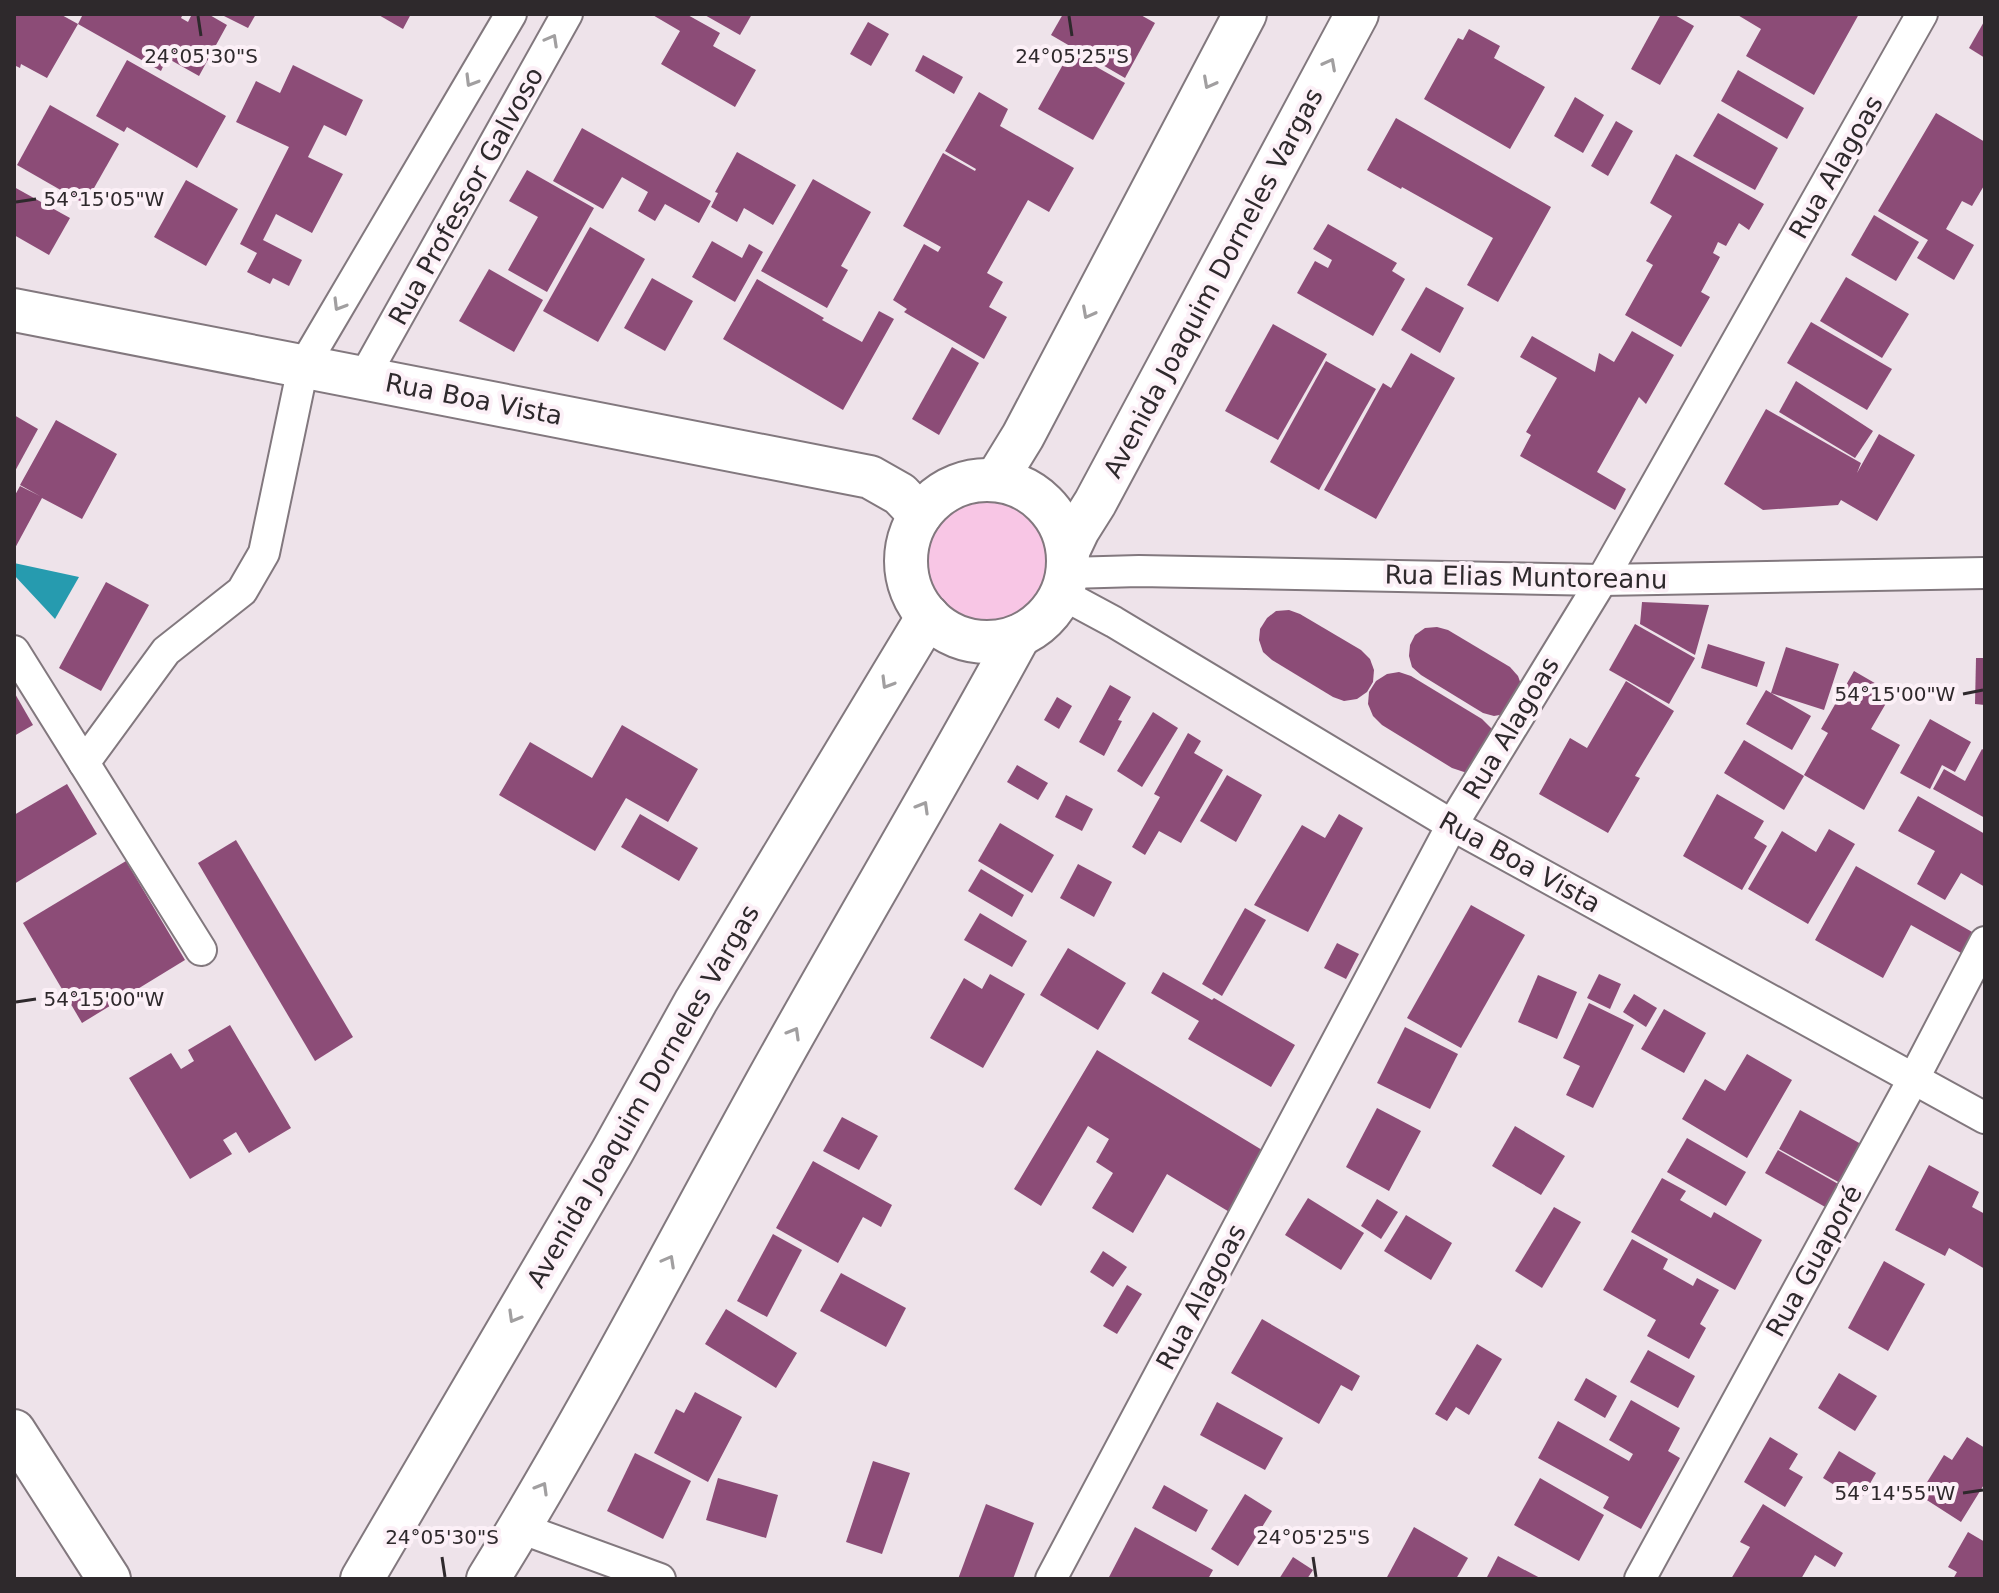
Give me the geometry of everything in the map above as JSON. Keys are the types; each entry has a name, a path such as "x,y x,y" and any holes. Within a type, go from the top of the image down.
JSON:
{"street":[{"name":"Rua Professor Galvoso","path":"84,763 166,651 242,591 264,553 303,367 511,14"},
{"name":"Rua Professor Galvoso","path":"364,377 567,14"},
{"path":"996,480 1023,436 1245,14"},
{"name":"Avenida Joaquim Dorneles Vargas","path":"1066,573 1078,530 1357,14"},
{"name":"Rua Alagoas","path":"1051,1579 1452,825 1602,580 1922,14"},
{"name":"Rua Boa Vista","path":"14,310 870,477 900,494 920,515"},
{"path":"996,480 1017,485 1036,496 1052,511 1063,530 1066,573 1050,613 1036,627 999,642 980,642 961,638 943,629 928,616 915,598 908,578 906,556 910,535 920,515 935,499 953,487 974,481 996,480"},
{"name":"Rua Elias Muntoreanu","path":"1066,573 1139,571 1602,580 1985,573"},
{"name":"Rua Boa Vista","path":"1066,573 1114,622 1452,825 1985,1118"},
{"name":"Avenida Joaquim Dorneles Vargas","path":"362,1579 612,1152 696,1001 928,616"},
{"path":"488,1579 621,1349 770,1077 1019,636"},
{"path":"14,651 201,950"},
{"name":"Rua Guaporé","path":"1640,1579 1985,942"},
{"path":"14,1431 109,1579"},
{"path":"520,1528 660,1579"}],"shaded area":[{"path":"989,498 1014,503 1034,517 1048,537 1053,562 1048,587 1034,607 1014,621 989,626 964,621 944,607 930,587 925,562 930,537 944,517 964,503"}],"water":[{"path":"14,563 79,577 55,619 14,575"}],"building":[{"path":"14,14 60,14 78,24 47,78 21,64 20,68 14,65"},
{"path":"83,14 183,14 181,18 188,22 192,14 208,14 227,25 199,76 167,58 161,71 78,24"},
{"path":"220,14 256,14 248,28"},
{"path":"377,14 411,14 403,29"},
{"path":"651,14 686,14 720,33 713,46 756,70 735,107 661,64 680,31"},
{"path":"703,14 752,14 740,35"},
{"path":"1063,14 1139,14 1155,23 1125,78 1051,35"},
{"path":"1661,14 1673,14 1694,26 1660,85 1631,69"},
{"path":"1736,14 1859,14 1814,95 1746,56 1761,29"},
{"path":"1985,20 1985,58 1969,48"},
{"path":"868,22 889,34 871,66 850,54"},
{"path":"1469,29 1500,46 1494,58 1545,87 1510,149 1424,99 1458,38 1463,40"},
{"path":"1070,52 1125,83 1093,140 1038,109"},
{"path":"923,55 963,77 954,94 915,71"},
{"path":"127,60 226,116 197,168 127,127 124,132 96,116"},
{"path":"293,65 363,100 346,136 324,125 308,157 343,174 312,233 276,214 263,240 302,260 289,286 273,278 270,284 247,272 257,253 240,244 289,147 236,122 256,81 280,93"},
{"path":"1738,70 1804,108 1787,139 1721,101"},
{"path":"979,92 1008,109 1000,126 1074,168 1049,212 1028,200 987,273 1003,282 989,307 1007,317 984,359 904,312 907,309 893,300 924,244 938,252 941,247 903,226 943,153 976,169 945,151"},
{"path":"1575,97 1604,115 1583,153 1554,136"},
{"path":"50,105 119,144 85,204 17,165"},
{"path":"1718,113 1778,148 1755,190 1693,156"},
{"path":"1936,113 1985,142 1985,184 1972,206 1962,201 1946,229 1974,245 1954,280 1917,258 1928,240 1878,211"},
{"path":"1396,118 1551,207 1498,302 1467,285 1493,238 1367,170"},
{"path":"1616,121 1633,131 1608,176 1591,166"},
{"path":"582,128 711,201 699,223 665,204 655,221 638,211 648,192 622,177 603,209 553,181"},
{"path":"737,152 796,185 773,225 744,208 737,222 711,207 718,193 715,192"},
{"path":"1676,154 1764,204 1749,230 1739,223 1726,246 1718,242 1713,253 1720,257 1701,292 1710,297 1681,347 1625,315 1653,265 1646,261 1672,216 1650,203"},
{"path":"527,170 594,208 547,292 508,270 538,217 509,201"},
{"path":"813,179 871,212 841,266 848,270 827,308 761,271"},
{"path":"186,180 238,209 206,266 154,237"},
{"path":"14,187 70,218 49,255 14,235"},
{"path":"1874,215 1919,242 1896,281 1851,255"},
{"path":"1328,224 1397,263 1392,271 1405,279 1373,336 1297,293 1315,261 1328,268 1332,260 1313,249"},
{"path":"590,227 645,259 598,342 543,311"},
{"path":"712,241 742,258 749,244 763,252 735,302 692,277"},
{"path":"489,269 543,300 514,352 459,321"},
{"path":"1846,277 1909,314 1882,358 1820,321"},
{"path":"652,278 693,301 665,351 624,328"},
{"path":"757,279 862,342 879,311 894,319 843,410 723,339"},
{"path":"1426,287 1464,308 1440,353 1401,330"},
{"path":"1811,322 1892,369 1867,410 1787,363"},
{"path":"1273,324 1327,354 1278,440 1225,411"},
{"path":"1632,331 1674,355 1646,404 1639,397 1597,472 1626,489 1615,510 1520,456 1531,435 1526,432 1557,378 1520,357 1532,336 1595,372 1599,353 1614,362"},
{"path":"952,347 979,363 939,435 912,419"},
{"path":"1411,353 1455,378 1376,519 1324,490 1383,383 1391,388"},
{"path":"1326,361 1376,389 1319,490 1270,462"},
{"path":"1796,381 1873,431 1855,458 1779,412"},
{"path":"1766,409 1861,463 1857,473 1879,434 1915,455 1877,521 1841,500 1838,505 1763,510 1724,484"},
{"path":"14,415 38,429 14,473"},
{"path":"56,420 117,454 82,519 42,498 14,550 14,497 20,486 40,496 20,485"},
{"path":"106,582 149,605 101,691 59,668"},
{"path":"1642,602 1709,605 1695,655 1640,624"},
{"path":"1289,610 1361,650 1370,659 1374,670 1373,682 1367,692 1357,699 1344,701 1333,697 1263,652 1259,640 1260,629 1276,611"},
{"path":"1635,624 1695,658 1669,704 1609,670"},
{"path":"1425,628 1448,630 1510,667 1518,676 1522,687 1505,714 1494,716 1483,713 1412,667 1410,645 1415,635"},
{"path":"1708,644 1765,662 1757,687 1701,668"},
{"path":"1786,647 1839,664 1824,710 1771,693"},
{"path":"1976,658 1985,658 1985,705 1975,704"},
{"path":"1854,671 1892,693 1871,729 1900,745 1864,810 1804,775 1828,733 1821,729"},
{"path":"1399,672 1411,676 1482,719 1491,728 1496,740 1477,771 1464,772 1452,768 1382,725 1373,716 1368,704 1369,692 1376,681 1387,674"},
{"path":"1626,681 1674,711 1635,776 1640,778 1608,833 1539,794 1570,738 1587,748"},
{"path":"1110,685 1131,697 1104,756 1079,742"},
{"path":"1766,690 1811,716 1792,750 1746,724"},
{"path":"14,692 33,725 14,736"},
{"path":"1057,697 1072,706 1059,729 1044,720"},
{"path":"1153,712 1178,728 1142,787 1117,771"},
{"path":"1930,719 1971,742 1955,772 1942,765 1930,789 1900,773"},
{"path":"622,725 698,769 668,822 626,798 595,851 499,795 530,742 592,778"},
{"path":"1188,733 1201,741 1194,753 1223,770 1181,843 1159,831 1145,855 1132,847 1160,797 1154,794"},
{"path":"1744,740 1804,776 1784,810 1724,773"},
{"path":"1982,749 1985,751 1985,818 1933,789 1944,769 1965,781"},
{"path":"1017,765 1048,783 1038,800 1007,782"},
{"path":"1227,775 1262,795 1236,842 1200,821"},
{"path":"67,784 97,834 14,884 14,815"},
{"path":"1717,794 1764,821 1754,838 1767,846 1742,890 1683,856"},
{"path":"1066,795 1093,809 1082,831 1055,817"},
{"path":"1918,796 1985,834 1985,887 1961,873 1945,900 1917,884 1935,851 1898,831"},
{"path":"640,814 698,848 679,881 621,847"},
{"path":"1339,814 1363,828 1308,932 1254,905 1302,825 1325,838"},
{"path":"1000,823 1054,855 1032,893 978,861"},
{"path":"1829,829 1855,844 1808,924 1748,889 1782,831 1816,852"},
{"path":"236,840 353,1037 315,1061 198,863"},
{"path":"126,861 185,960 82,1023 23,923"},
{"path":"1078,864 1112,882 1094,917 1060,898"},
{"path":"1856,866 1974,933 1961,953 1911,925 1883,978 1815,940"},
{"path":"981,869 1024,895 1012,917 968,891"},
{"path":"1471,905 1525,935 1461,1048 1407,1018"},
{"path":"1245,908 1266,920 1222,996 1202,984"},
{"path":"980,913 1027,941 1012,967 964,940"},
{"path":"1337,943 1359,954 1346,979 1324,968"},
{"path":"1068,948 1126,983 1098,1030 1040,995"},
{"path":"1163,972 1295,1045 1271,1087 1188,1039 1199,1021 1151,993"},
{"path":"990,974 1025,994 983,1068 930,1038 964,978 982,989"},
{"path":"1599,974 1621,984 1610,1009 1587,998"},
{"path":"1538,975 1577,992 1557,1039 1518,1022"},
{"path":"1634,994 1657,1008 1646,1027 1623,1012"},
{"path":"1589,1003 1634,1025 1593,1108 1566,1095 1580,1066 1563,1058"},
{"path":"1664,1009 1706,1033 1684,1073 1641,1049"},
{"path":"230,1025 291,1128 249,1153 236,1132 223,1140 232,1154 190,1179 129,1078 171,1053 181,1069 194,1061 188,1050"},
{"path":"1405,1027 1458,1054 1430,1109 1377,1083"},
{"path":"1097,1050 1267,1153 1231,1213 1167,1174 1133,1233 1092,1208 1113,1173 1096,1162 1109,1139 1088,1126 1041,1206 1014,1189"},
{"path":"1747,1054 1792,1080 1747,1158 1682,1119 1705,1079 1725,1091"},
{"path":"1377,1108 1421,1131 1389,1191 1346,1167"},
{"path":"1800,1110 1861,1144 1840,1183 1779,1149"},
{"path":"842,1117 878,1136 859,1170 823,1151"},
{"path":"1515,1126 1565,1156 1541,1195 1492,1166"},
{"path":"1687,1138 1746,1172 1726,1206 1667,1172"},
{"path":"1778,1150 1840,1185 1827,1208 1765,1173"},
{"path":"813,1161 892,1205 881,1227 863,1217 838,1263 776,1228"},
{"path":"1929,1165 1979,1192 1972,1207 1985,1214 1985,1269 1949,1248 1945,1256 1895,1230"},
{"path":"1662,1178 1686,1191 1680,1200 1711,1218 1714,1212 1762,1240 1735,1290 1631,1232"},
{"path":"1308,1198 1364,1233 1341,1270 1285,1235"},
{"path":"1377,1199 1398,1212 1381,1239 1361,1226"},
{"path":"1554,1207 1581,1222 1542,1288 1515,1271"},
{"path":"1406,1215 1452,1243 1431,1280 1384,1251"},
{"path":"773,1234 802,1250 767,1317 737,1301"},
{"path":"1632,1239 1668,1259 1663,1269 1693,1286 1697,1278 1719,1290 1700,1324 1706,1328 1689,1359 1647,1336 1656,1320 1603,1290"},
{"path":"1103,1251 1127,1267 1113,1287 1090,1272"},
{"path":"1884,1261 1925,1284 1888,1351 1848,1328"},
{"path":"841,1273 906,1308 886,1347 820,1311"},
{"path":"1127,1285 1142,1294 1117,1334 1103,1326"},
{"path":"726,1309 797,1353 776,1388 705,1344"},
{"path":"1262,1319 1360,1376 1352,1391 1341,1385 1319,1424 1231,1373"},
{"path":"1477,1344 1502,1359 1469,1415 1456,1407 1447,1421 1435,1414"},
{"path":"1648,1350 1695,1376 1678,1408 1630,1382"},
{"path":"1839,1373 1877,1396 1855,1431 1818,1408"},
{"path":"1586,1378 1617,1396 1605,1418 1574,1400"},
{"path":"695,1392 742,1417 708,1482 654,1453 676,1409 684,1413"},
{"path":"1631,1400 1680,1428 1668,1451 1680,1458 1641,1529 1603,1508 1609,1497 1538,1458 1558,1421 1629,1461 1633,1454 1609,1440"},
{"path":"1217,1402 1283,1438 1265,1470 1200,1435"},
{"path":"1770,1437 1798,1454 1789,1469 1803,1477 1785,1507 1744,1482"},
{"path":"1967,1437 1985,1448 1985,1483 1961,1522 1919,1495 1944,1455 1952,1460"},
{"path":"1839,1451 1876,1473 1860,1501 1823,1478"},
{"path":"635,1453 691,1481 663,1539 607,1511"},
{"path":"873,1461 910,1473 882,1554 846,1542"},
{"path":"718,1478 778,1495 766,1538 706,1520"},
{"path":"1540,1478 1604,1515 1579,1561 1514,1525"},
{"path":"1164,1485 1208,1510 1196,1532 1152,1508"},
{"path":"1245,1494 1272,1511 1238,1566 1211,1549"},
{"path":"986,1504 1034,1523 1013,1579 958,1579"},
{"path":"1763,1504 1843,1553 1835,1567 1815,1555 1801,1579 1731,1579 1750,1547 1740,1542"},
{"path":"1135,1527 1213,1570 1208,1579 1108,1579"},
{"path":"1414,1527 1468,1558 1456,1579 1386,1579"},
{"path":"1968,1532 1985,1542 1985,1579 1953,1579 1957,1572 1948,1567"},
{"path":"1498,1556 1542,1579 1486,1579"},
{"path":"1293,1557 1313,1570 1307,1579 1279,1579"}]}
